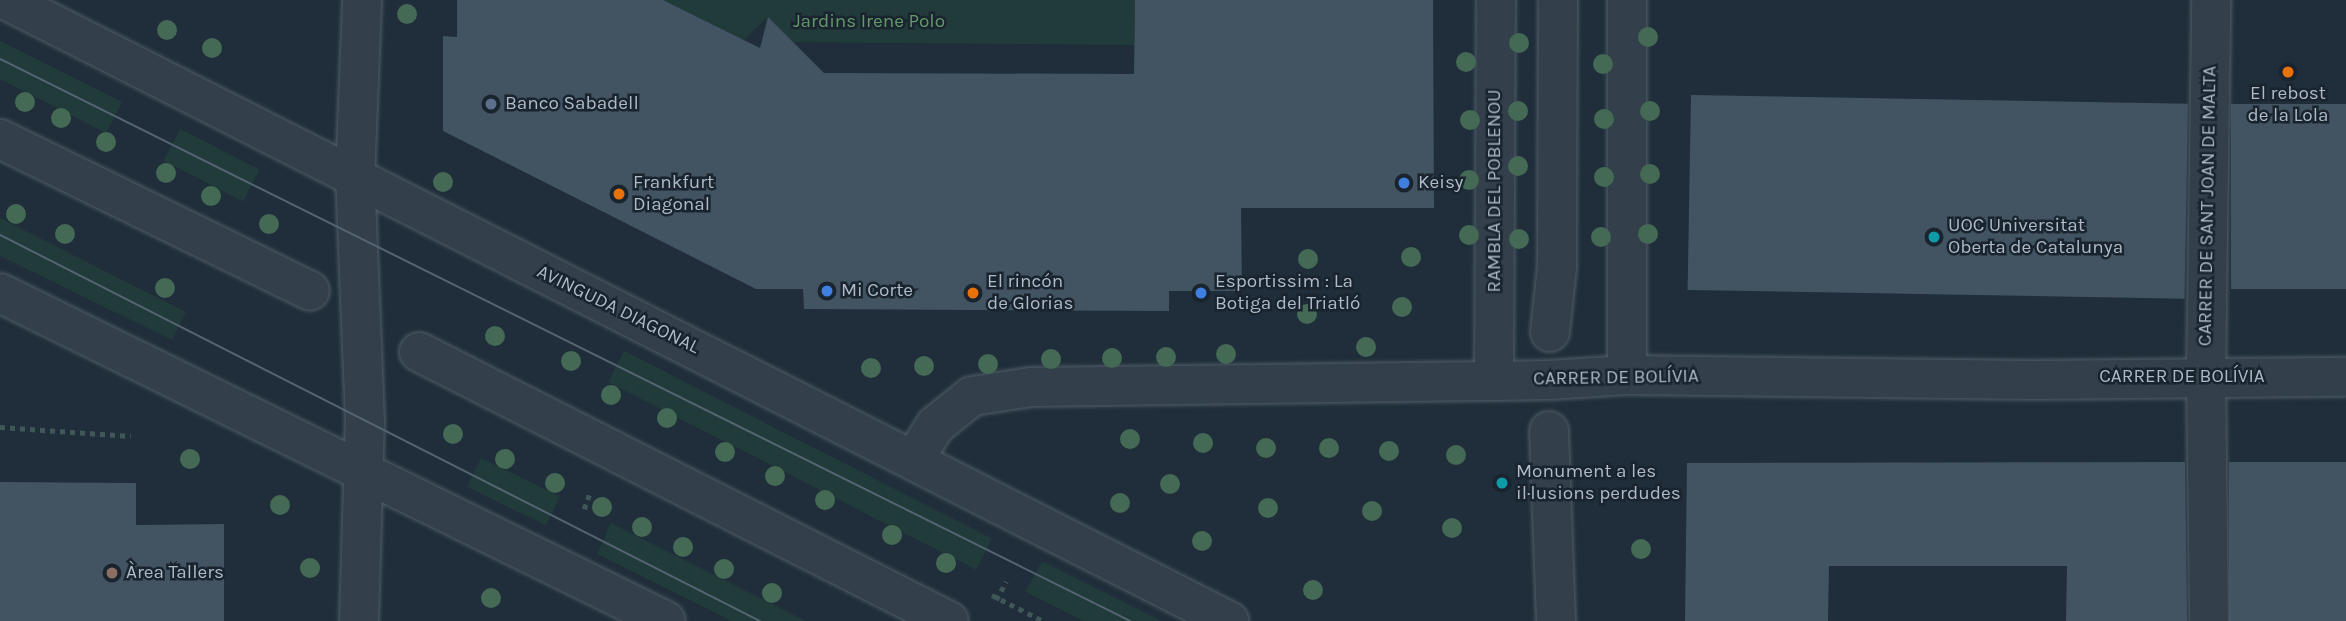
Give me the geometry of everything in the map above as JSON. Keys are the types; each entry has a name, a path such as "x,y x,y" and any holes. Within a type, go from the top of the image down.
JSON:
{"street":[{"name":"AVINGUDA DIAGONAL","path":"6,0 915,458 1229,621"},
{"path":"359,621 364,471 355,178 362,0"},
{"name":"RAMBLA DEL POBLENOU","path":"1494,381 1496,0"},
{"path":"1550,332 1557,267 1558,0"},
{"path":"1627,0 1627,374"},
{"name":"CARRER DE SANT JOAN DE MALTA","path":"2210,0 2206,377 2210,621"},
{"path":"0,139 310,291"},
{"path":"0,293 666,621"},
{"path":"419,352 949,621"},
{"name":"CARRER DE BOLÍVIA","path":"915,458 936,425 972,396 1031,387 1494,381 1627,374 2035,380 2346,377"},
{"path":"1549,430 1556,621"}],"path":[{"path":"0,427 131,436"}],"green space":[{"name":"Jardins Irene Polo","path":"663,0 1135,0 1134,45 793,42 768,17 744,40"},
{"path":"0,41 122,102 106,133 0,79"},
{"path":"180,129 259,169 243,201 164,161"},
{"path":"0,218 186,312 172,340 0,256"},
{"path":"624,351 992,538 976,570 608,382"},
{"path":"481,458 560,497 546,525 467,487"},
{"path":"611,523 806,621 731,621 597,554"},
{"path":"1042,561 1162,621 1084,621 1025,592"}],"building":[{"path":"457,0 663,0 760,48 768,17 824,73 1134,74 1135,0 1433,0 1434,208 1241,208 1242,291 1169,291 1169,311 804,309 803,289 756,289 443,131 443,36 457,37"},
{"name":"UOC Universitat Oberta de Catalunya","path":"1691,95 2188,104 2185,299 1688,290"},
{"path":"2231,104 2346,104 2346,289 2231,289"},
{"path":"2185,462 2187,621 2066,621 2067,566 1829,566 1828,621 1685,621 1687,463"},
{"path":"2229,462 2346,462 2346,621 2229,621"},
{"name":"Àrea Tallers","path":"0,482 136,483 136,525 224,524 224,621 0,621"}],"tram line":[{"path":"0,59 1130,621"},
{"path":"0,235 760,621"}],"place":[{"name":"El rebost de la Lola","path":"2288,72"},
{"name":"Banco Sabadell","path":"491,104"},
{"name":"Keisy","path":"1404,183"},
{"name":"Frankfurt Diagonal","path":"619,194"},
{"name":"UOC Universitat Oberta de Catalunya","path":"1934,237"},
{"name":"Mi Corte","path":"827,291"},
{"name":"El rincón de Glorias","path":"973,293"},
{"name":"Esportissim : La Botiga del Triatló","path":"1201,293"},
{"name":"Monument a les il·lusions perdudes","path":"1502,483"},
{"name":"Àrea Tallers","path":"112,573"}]}
